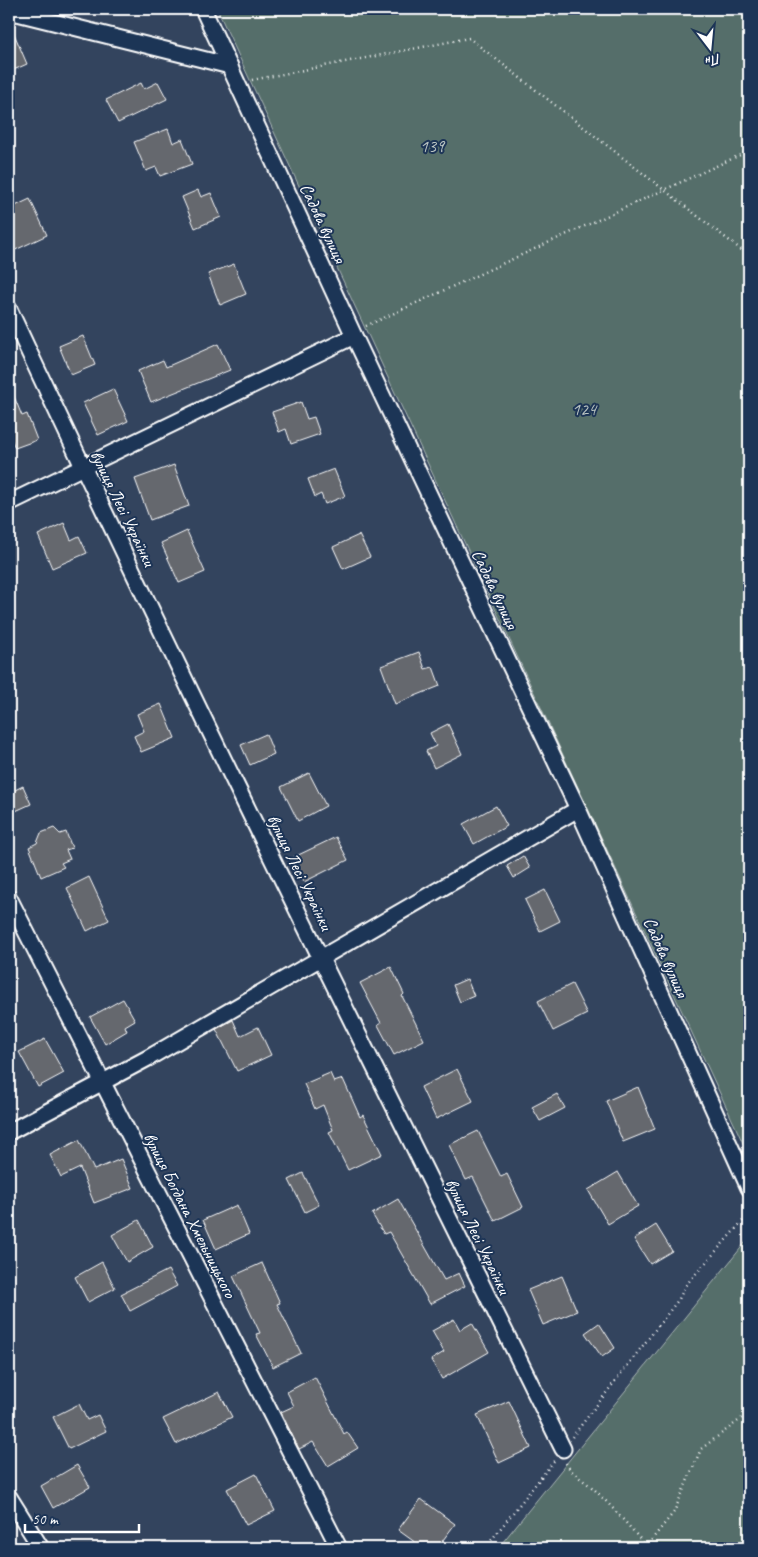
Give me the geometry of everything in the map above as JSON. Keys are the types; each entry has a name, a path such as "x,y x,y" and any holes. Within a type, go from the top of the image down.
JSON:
{"street":[{"name":"Садова вулиця","path":"203,9 354,336 578,809 749,1188"},
{"path":"9,11 230,66"},
{"name":"вулиця Лесі Українки","path":"9,309 82,467 321,960 563,1449"},
{"path":"9,502 354,336"},
{"path":"9,1132 321,960 578,809"},
{"name":"вулиця Богдана Хмельницького","path":"9,898 339,1548"},
{"path":"9,1497 41,1548"}],"path":[{"path":"238,83 469,38 749,256"},
{"path":"354,336 365,327 749,151"},
{"path":"486,1548 679,1299 685,1286 749,1214"},
{"path":"563,1449 564,1459 570,1471 583,1478 646,1547 674,1512 702,1449 749,1413"}],"green space":[{"name":"124","path":"217,9 749,9 749,1156"},
{"path":"749,1238 749,1548 498,1548"}],"building":[{"path":"9,22 27,64 9,72"},
{"path":"158,82 167,99 118,123 106,100 141,83 144,89"},
{"path":"168,129 173,143 182,139 192,164 160,176 156,167 146,171 134,142"},
{"path":"198,190 201,197 211,193 221,217 195,228 182,197"},
{"path":"30,199 47,235 9,253 9,209"},
{"path":"234,264 246,294 220,305 208,274"},
{"path":"83,336 95,365 71,375 59,346"},
{"path":"218,344 230,370 151,402 138,371 163,360 166,367"},
{"path":"9,384 22,416 27,414 37,440 15,448 9,433"},
{"path":"113,389 128,421 98,435 83,403"},
{"path":"301,402 307,419 314,417 320,434 291,444 286,429 279,432 272,412"},
{"path":"174,465 189,506 150,520 135,479"},
{"path":"334,469 345,496 325,504 321,494 315,497 308,479"},
{"path":"64,523 71,540 79,536 87,553 52,568 38,535"},
{"path":"187,531 205,572 179,583 161,543"},
{"path":"359,535 370,557 343,569 333,547"},
{"path":"419,652 425,669 433,667 440,686 395,704 381,666"},
{"path":"161,704 175,738 141,752 134,736 144,731 137,714"},
{"path":"448,724 462,754 434,768 426,751 436,746 430,733"},
{"path":"266,734 274,754 250,765 241,745"},
{"path":"309,773 326,806 298,821 281,787"},
{"path":"23,786 31,804 9,814 9,793"},
{"path":"496,806 507,826 474,844 463,824"},
{"path":"54,828 60,834 66,832 72,848 66,850 70,859 61,863 64,867 41,877 29,847 37,843 41,833"},
{"path":"336,837 348,860 304,882 292,858"},
{"path":"523,856 530,868 514,878 507,866"},
{"path":"89,877 109,920 87,931 67,888"},
{"path":"545,890 560,921 540,931 525,900"},
{"path":"391,967 404,994 402,996 424,1040 394,1055 378,1025 381,1023 360,983"},
{"path":"467,979 474,996 460,1002 453,985"},
{"path":"572,984 587,1014 553,1031 538,1001"},
{"path":"123,999 135,1020 125,1026 127,1031 105,1044 90,1017"},
{"path":"233,1020 240,1036 258,1027 271,1055 237,1071 216,1029"},
{"path":"45,1039 64,1073 38,1087 19,1052"},
{"path":"457,1069 473,1101 436,1119 421,1087"},
{"path":"330,1073 334,1082 343,1079 360,1117 363,1115 382,1154 348,1170 329,1132 333,1130 323,1105 315,1109 304,1084"},
{"path":"638,1087 655,1129 623,1142 606,1101"},
{"path":"557,1094 565,1108 540,1121 532,1107"},
{"path":"478,1131 501,1177 507,1174 523,1207 495,1221 473,1177 466,1180 449,1145"},
{"path":"79,1140 94,1170 121,1159 133,1188 94,1203 80,1168 61,1177 50,1155"},
{"path":"618,1172 638,1206 608,1224 588,1190"},
{"path":"303,1173 319,1205 305,1212 289,1180"},
{"path":"398,1199 444,1280 459,1273 465,1286 430,1304 389,1232 384,1234 372,1214"},
{"path":"237,1205 249,1234 216,1249 203,1220"},
{"path":"139,1220 153,1247 127,1262 112,1235"},
{"path":"656,1225 672,1251 650,1264 634,1239"},
{"path":"102,1262 115,1288 88,1302 75,1277"},
{"path":"262,1263 280,1303 277,1304 301,1353 273,1367 256,1334 260,1333 233,1276"},
{"path":"168,1270 177,1286 130,1311 121,1294"},
{"path":"562,1276 577,1311 543,1325 528,1290"},
{"path":"454,1319 460,1330 472,1323 489,1352 442,1379 431,1360 444,1352 432,1331"},
{"path":"599,1323 615,1348 602,1357 585,1333"},
{"path":"315,1377 344,1434 347,1432 358,1448 328,1466 313,1442 299,1449 281,1412 294,1406 287,1392"},
{"path":"219,1392 232,1417 176,1444 163,1419"},
{"path":"509,1401 531,1448 499,1463 477,1415"},
{"path":"79,1404 87,1420 98,1415 106,1431 69,1449 53,1417"},
{"path":"77,1465 90,1487 53,1508 41,1486"},
{"path":"256,1474 275,1511 246,1525 227,1489"},
{"path":"421,1499 455,1524 437,1548 423,1548 398,1530"}],"park label":[{"name":"139","path":"432,146"}]}
